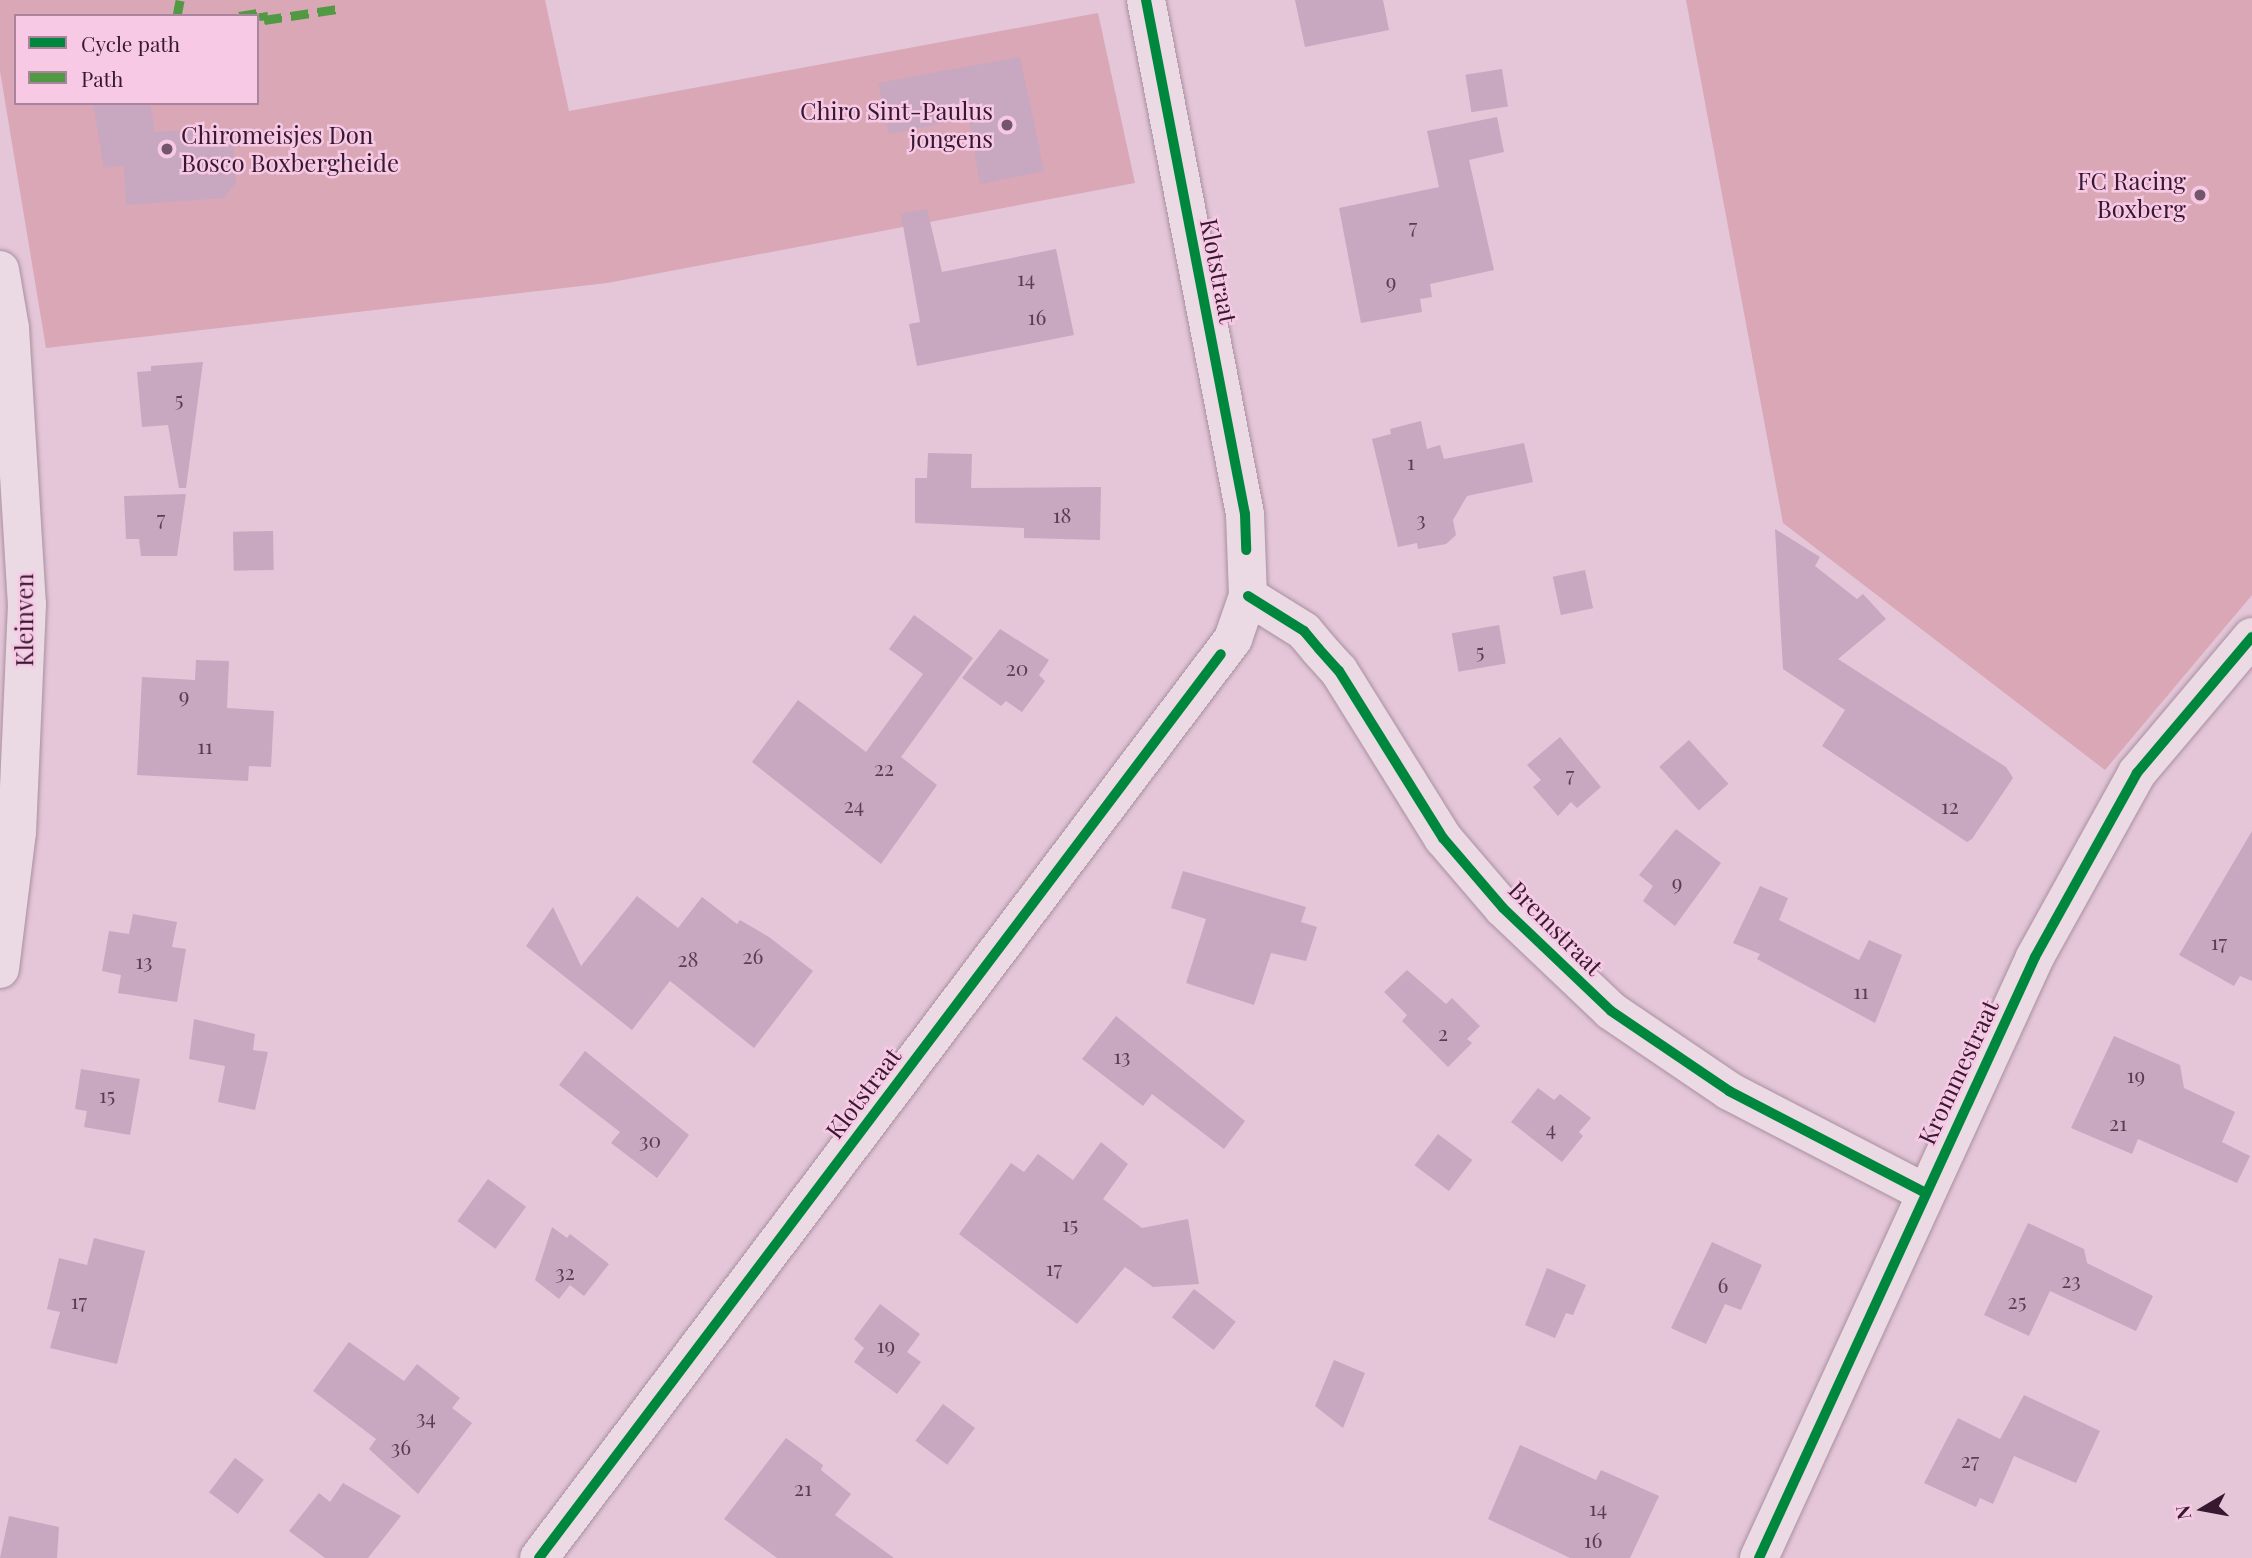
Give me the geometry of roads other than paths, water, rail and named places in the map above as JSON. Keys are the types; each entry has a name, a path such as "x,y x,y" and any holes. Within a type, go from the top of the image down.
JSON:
{"street":[{"name":"Klotstraat","path":"539,1558 1233,639 1248,596 1245,514 1146,0"},
{"name":"Kleinven","path":"0,270 10,328 27,604 17,832 0,970"},
{"name":"Bremstraat","path":"1248,596 1304,631 1339,671 1443,838 1503,908 1611,1011 1729,1091 1924,1192"},
{"name":"Krommestraat","path":"1759,1558 1924,1192 2035,957 2137,773 2252,637"}],"place":[{"name":"Chiro Sint-Paulus jongens","path":"1007,125"},
{"name":"Chiromeisjes Don Bosco Boxbergheide","path":"167,149"},
{"name":"FC Racing Boxberg","path":"2200,195"}]}
